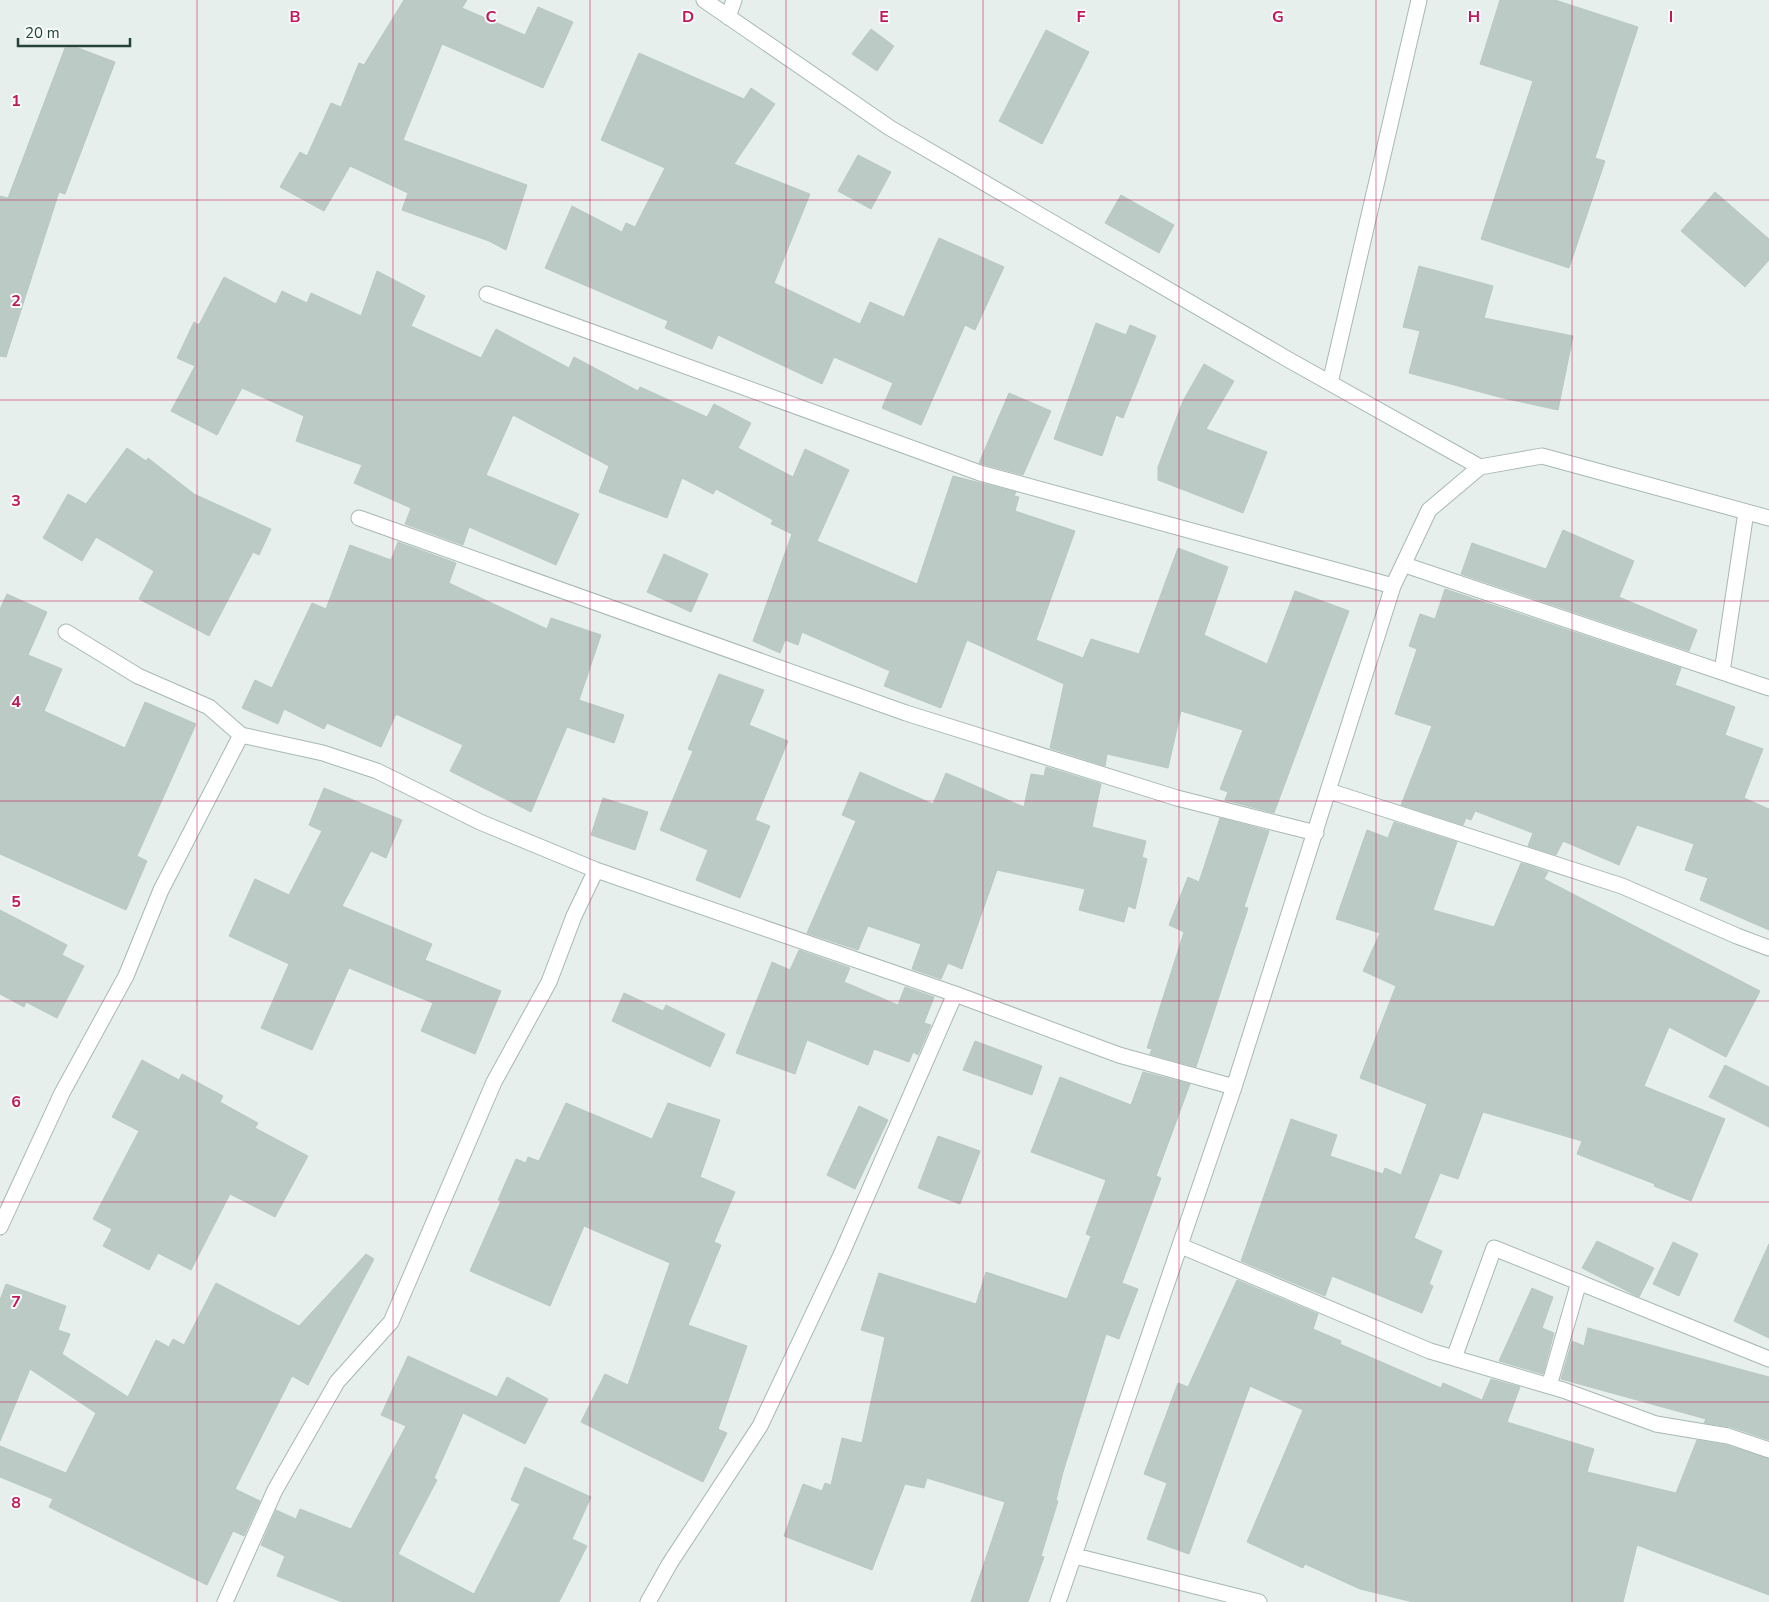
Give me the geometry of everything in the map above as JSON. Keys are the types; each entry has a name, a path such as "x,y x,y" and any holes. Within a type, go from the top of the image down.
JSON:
{"street":[{"path":"704,0 890,128 1330,383 1480,467"},
{"path":"728,17 734,0"},
{"path":"1330,383 1419,0"},
{"path":"487,294 980,473 1393,586"},
{"path":"1058,1602 1234,1087 1393,586 1405,565 1429,510 1480,467 1542,456 1769,518"},
{"path":"1722,672 1746,512"},
{"path":"359,518 906,713 1177,798 1316,833"},
{"path":"1405,565 1769,688"},
{"path":"66,632 138,676 209,707 241,735 323,752 377,771 480,822 596,870 955,994 1120,1055 1234,1087"},
{"path":"0,1227 62,1093 126,976 161,890 241,735"},
{"path":"1329,791 1622,886 1736,936 1769,948"},
{"path":"225,1602 275,1490 337,1382 391,1322 494,1082 549,982 574,916 596,870"},
{"path":"648,1602 670,1562 760,1426 841,1255 955,994"},
{"path":"1181,1246 1430,1351 1549,1386 1656,1424 1728,1436 1769,1450"},
{"path":"1454,1358 1494,1248 1769,1358"},
{"path":"1549,1386 1580,1282"},
{"path":"1075,1556 1260,1602"}],"building":[{"path":"404,0 467,0 462,8 525,35 538,7 573,22 543,88 442,44 403,140 527,185 506,250 489,241 402,210 408,193 350,166 324,211 280,187 300,152 307,156 331,103 341,107 359,63 364,65"},
{"path":"1500,0 1555,0 1638,27 1595,158 1605,161 1569,268 1481,239 1533,81 1480,64"},
{"path":"871,29 894,46 877,71 852,54"},
{"path":"1046,30 1089,52 1042,144 999,121"},
{"path":"65,48 78,48 115,62 65,194 59,192 6,357 0,356 0,196 8,198"},
{"path":"639,53 744,99 751,88 775,104 734,164 810,194 774,283 860,324 870,302 904,317 939,238 1004,267 975,330 965,325 921,425 882,408 893,383 834,357 822,384 718,335 712,349 665,328 668,321 545,268 572,206 622,232 626,223 635,227 665,168 601,140"},
{"path":"858,155 891,172 871,209 838,191"},
{"path":"1715,192 1769,239 1769,260 1745,287 1681,231"},
{"path":"1121,195 1174,225 1159,253 1105,223"},
{"path":"1419,266 1493,286 1484,318 1573,336 1558,410 1503,398 1409,373 1420,331 1403,327"},
{"path":"377,271 425,296 411,326 481,358 496,329 569,368 574,357 638,391 640,387 707,417 714,404 751,423 738,448 793,477 805,449 849,470 817,541 917,584 953,476 1016,492 1014,496 1019,497 1015,511 1075,531 1036,640 1083,658 1091,639 1139,654 1178,548 1228,567 1204,635 1267,664 1295,591 1349,611 1274,813 1225,800 1228,792 1220,789 1243,730 1181,711 1168,768 1107,754 1105,766 1050,748 1064,684 967,640 941,708 884,686 890,671 802,632 798,645 785,640 780,653 753,641 792,534 771,524 773,520 716,489 713,494 682,478 667,518 599,492 609,466 513,415 486,475 579,514 556,565 469,527 463,545 405,524 411,508 354,483 362,465 296,441 304,416 242,388 217,435 171,411 195,366 177,358 194,322 199,325 224,277 276,304 282,291 307,303 311,293 361,316"},
{"path":"1096,323 1126,335 1130,325 1156,336 1123,418 1116,415 1102,456 1054,439"},
{"path":"1204,364 1234,381 1206,429 1267,452 1243,513 1158,480 1158,467 1183,401"},
{"path":"1009,393 1051,411 1023,475 979,463"},
{"path":"127,448 146,461 148,458 194,494 271,529 259,555 253,552 209,636 139,599 154,571 96,537 82,561 43,538 68,494 86,504"},
{"path":"1563,530 1634,561 1619,597 1697,630 1689,651 1461,574 1472,543 1546,569"},
{"path":"398,542 456,563 449,583 547,629 551,618 601,635 579,700 624,715 614,743 567,727 531,812 450,771 463,745 396,714 381,747 327,723 324,729 284,709 278,724 242,708 255,680 272,688 312,603 326,609 350,545 391,560"},
{"path":"664,554 708,574 691,612 647,592"},
{"path":"1445,589 1681,668 1675,685 1735,707 1725,735 1763,749 1744,798 1769,809 1769,930 1700,900 1708,878 1685,870 1694,844 1637,825 1619,865 1563,841 1556,855 1528,846 1533,833 1475,811 1471,820 1466,818 1463,825 1401,805 1432,726 1395,714 1417,649 1409,646 1420,614 1435,619"},
{"path":"7,594 47,612 28,655 62,669 44,711 125,748 145,702 196,724 137,856 147,861 126,910 0,854 0,609"},
{"path":"719,674 764,690 749,725 788,741 755,820 770,826 740,898 696,880 708,850 660,830 693,751 688,749"},
{"path":"1046,767 1101,784 1092,827 1146,841 1142,857 1147,859 1135,909 1128,906 1124,922 1079,910 1085,889 997,870 962,969 948,963 941,979 912,969 921,944 868,926 858,950 807,933 856,821 842,815 860,772 933,804 946,773 1024,807 1031,774 1044,776"},
{"path":"324,788 402,820 386,858 371,851 342,906 432,944 425,960 501,991 475,1054 421,1031 433,1003 349,968 312,1050 261,1028 289,964 229,936 255,879 289,895 322,831 309,825"},
{"path":"603,798 648,812 635,850 591,835"},
{"path":"1220,818 1269,831 1244,907 1248,908 1196,1067 1150,1054 1152,1049 1147,1048 1184,932 1169,925 1188,877 1199,882"},
{"path":"1394,822 1457,842 1433,910 1494,927 1521,863 1548,872 1544,879 1760,991 1726,1057 1669,1027 1644,1086 1725,1119 1691,1201 1654,1186 1655,1184 1577,1154 1582,1141 1483,1112 1458,1179 1440,1173 1414,1238 1442,1251 1429,1284 1433,1286 1422,1313 1332,1276 1325,1296 1241,1261 1291,1119 1337,1135 1330,1156 1383,1174 1385,1168 1401,1175 1427,1104 1360,1078 1396,986 1363,971 1380,933 1336,919 1367,830 1388,838"},
{"path":"0,910 67,945 62,955 84,966 57,1018 26,1002 24,1007 0,994"},
{"path":"799,950 850,968 844,982 898,1005 905,987 934,997 924,1023 931,1025 918,1055 913,1052 909,1062 874,1049 868,1065 807,1040 795,1074 736,1053 772,962 790,970"},
{"path":"624,993 663,1011 666,1005 725,1034 710,1067 612,1021"},
{"path":"975,1041 1042,1066 1032,1095 963,1070"},
{"path":"142,1060 179,1080 182,1074 223,1096 220,1102 258,1123 255,1128 308,1156 275,1217 230,1194 191,1270 158,1253 149,1270 103,1246 112,1229 93,1219 139,1131 112,1117"},
{"path":"1725,1065 1769,1087 1769,1127 1709,1097"},
{"path":"1143,1072 1190,1084 1156,1176 1161,1178 1122,1283 1138,1289 1119,1339 1106,1334 1063,1472 1056,1500 1058,1501 1041,1556 1044,1557 1028,1602 971,1602 1005,1502 927,1478 924,1488 905,1484 872,1570 784,1536 803,1484 822,1491 825,1483 831,1485 842,1438 862,1443 885,1337 861,1330 879,1273 976,1304 986,1272 1067,1299 1091,1236 1086,1234 1106,1180 1031,1152 1060,1077 1131,1105"},
{"path":"566,1103 652,1139 668,1103 720,1120 700,1177 735,1192 714,1242 721,1245 688,1325 747,1346 718,1429 727,1433 703,1482 581,1422 605,1374 628,1385 670,1263 584,1226 550,1306 470,1271 501,1201 498,1200 516,1159 526,1163 528,1157 539,1161"},
{"path":"859,1106 888,1120 855,1189 827,1175"},
{"path":"938,1136 980,1151 960,1204 918,1188"},
{"path":"1597,1241 1654,1268 1639,1297 1582,1268"},
{"path":"1673,1242 1698,1254 1679,1296 1653,1284"},
{"path":"1769,1244 1769,1338 1734,1321"},
{"path":"366,1254 374,1259 308,1385 292,1376 235,1489 260,1501 244,1536 233,1531 207,1585 49,1507 53,1499 0,1477 0,1446 66,1473 96,1413 30,1369 0,1441 0,1300 6,1284 66,1306 58,1330 70,1334 62,1354 128,1397 156,1340 169,1347 173,1339 184,1345 216,1283 299,1326"},
{"path":"1237,1280 1318,1314 1313,1329 1341,1341 1340,1344 1441,1388 1443,1383 1482,1400 1491,1379 1520,1387 1507,1422 1594,1449 1587,1472 1676,1493 1697,1440 1726,1445 1769,1459 1769,1595 1637,1545 1623,1602 1413,1602 1360,1589 1305,1564 1303,1568 1247,1542 1303,1410 1250,1386 1189,1554 1147,1539 1167,1483 1144,1474 1178,1383 1188,1387"},
{"path":"1532,1288 1553,1297 1542,1328 1554,1333 1543,1374 1499,1361"},
{"path":"1588,1328 1769,1377 1769,1440 1731,1427 1704,1423 1706,1419 1561,1379 1572,1341 1584,1346"},
{"path":"408,1356 497,1397 507,1377 548,1399 525,1444 463,1413 434,1478 437,1480 398,1554 474,1594 520,1504 511,1500 525,1467 591,1497 572,1539 587,1546 559,1602 342,1602 277,1576 285,1556 261,1545 276,1510 296,1519 300,1509 351,1529 406,1426 381,1415"}]}
